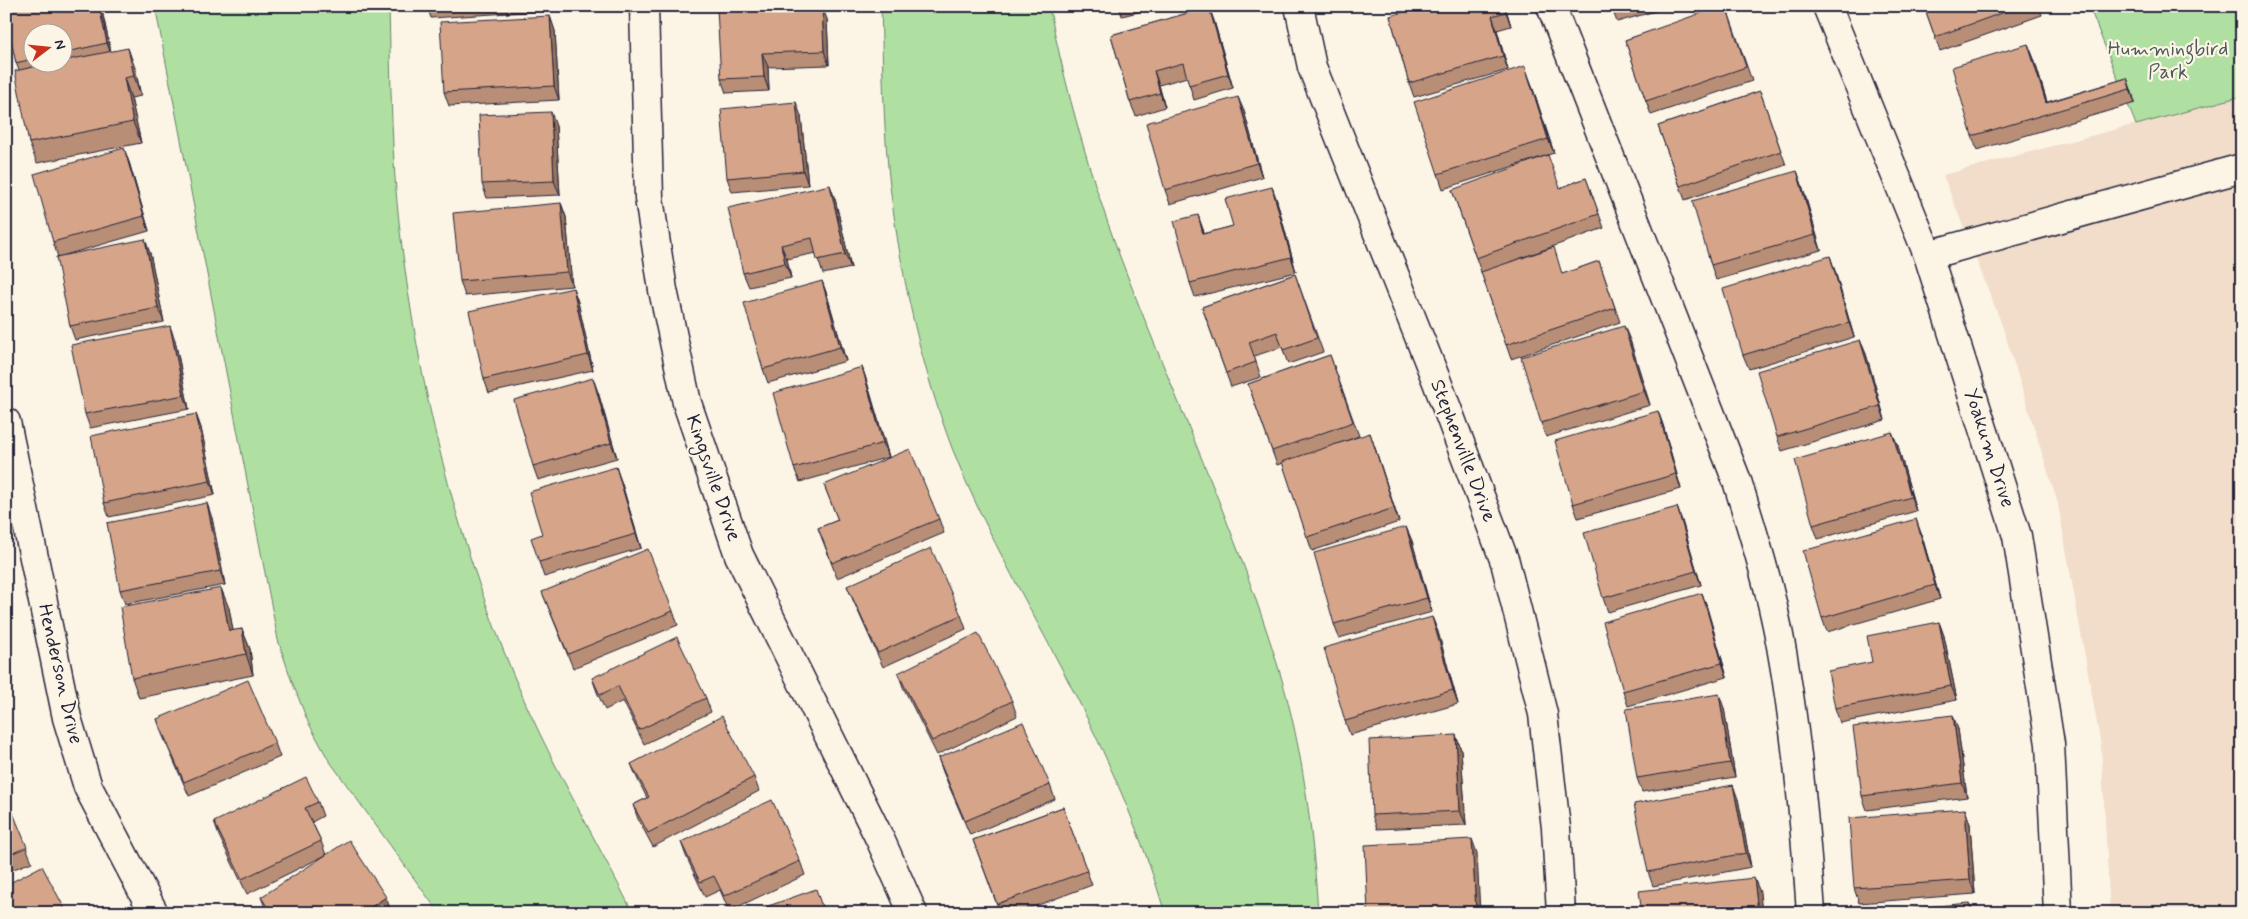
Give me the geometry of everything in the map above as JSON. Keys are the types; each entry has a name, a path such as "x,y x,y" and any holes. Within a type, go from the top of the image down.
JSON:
{"street":[{"name":"Kingsville Drive","path":"644,6 649,198 662,290 688,403 739,555 880,839 913,913"},
{"name":"Stephenville Drive","path":"1300,6 1312,67 1437,382 1505,562 1543,714 1556,828 1561,913"},
{"path":"1551,6 1737,481 1760,556 1781,644 1794,730 1806,838 1810,913"},
{"name":"Yoakum Drive","path":"1827,6 1928,255 2017,536 2050,744 2058,913"},
{"path":"1928,255 2242,168"},
{"name":"Henderson Drive","path":"6,422 10,458 67,718 88,787 154,913"}],"shaded area":[{"path":"2242,96 2242,913 2110,913 2101,746 2058,504 2002,325 1943,175"}],"green space":[{"path":"155,6 389,6 393,147 400,231 417,345 441,456 473,566 526,705 555,765 633,913 439,913 328,759 308,722 278,640"},
{"path":"881,6 1049,6 1079,132 1108,224 1139,306 1224,514 1263,620 1280,673 1295,732 1306,792 1318,913 1165,913 1137,831 1114,777 1077,698 965,480 931,386 907,291 891,194 885,124"},
{"name":"Hummingbird Park","path":"2089,6 2242,6 2242,96 2136,125"}],"building":[{"path":"6,6 99,6 107,43 72,51 72,22 22,22 22,62 16,63 6,18"},
{"path":"822,6 824,51 762,53 764,77 721,79 717,9"},
{"path":"1423,6 1504,6 1506,12 1492,16 1503,56 1409,83 1390,16"},
{"path":"1721,6 1726,6 1746,67 1646,101 1625,40"},
{"path":"1924,6 2021,6 1935,37"},
{"path":"1209,7 1228,74 1189,85 1183,63 1154,71 1160,93 1130,102 1111,35"},
{"path":"550,16 554,86 444,92 440,22"},
{"path":"2028,44 2046,103 2127,78 2130,89 1972,136 1952,67"},
{"path":"128,48 134,76 124,78 133,122 29,143 15,71 22,69 22,72 72,72 72,59"},
{"path":"1525,66 1548,139 1438,174 1414,102"},
{"path":"1760,91 1781,151 1680,186 1658,126"},
{"path":"1238,97 1257,163 1165,190 1146,123"},
{"path":"796,102 803,171 727,178 721,109"},
{"path":"551,112 554,181 482,184 479,115"},
{"path":"124,148 144,216 53,242 34,174"},
{"path":"1548,155 1560,188 1586,178 1599,214 1476,258 1452,190"},
{"path":"1797,171 1815,235 1711,265 1692,201"},
{"path":"830,185 845,254 817,260 812,238 781,245 785,263 743,273 728,208"},
{"path":"1272,187 1291,257 1190,283 1174,221 1198,215 1203,234 1233,226 1225,199"},
{"path":"561,203 567,272 460,281 453,213"},
{"path":"145,239 158,308 70,326 56,257"},
{"path":"1554,247 1562,274 1599,261 1615,308 1506,345 1481,272"},
{"path":"1830,256 1849,323 1743,355 1723,289"},
{"path":"1295,274 1317,338 1283,350 1277,332 1249,342 1256,362 1226,373 1202,307"},
{"path":"822,281 840,347 763,369 744,303"},
{"path":"573,288 588,355 484,379 469,311"},
{"path":"170,326 184,395 85,414 71,345"},
{"path":"1624,326 1644,391 1541,423 1521,357"},
{"path":"1860,340 1880,406 1777,437 1757,371"},
{"path":"1330,355 1353,422 1272,451 1248,384"},
{"path":"862,367 883,443 794,468 773,393"},
{"path":"593,378 611,443 533,466 514,400"},
{"path":"1658,411 1676,474 1573,504 1555,441"},
{"path":"196,414 210,481 104,503 91,436"},
{"path":"1892,432 1911,497 1813,525 1795,460"},
{"path":"1370,433 1394,508 1307,537 1282,462"},
{"path":"910,449 939,519 832,563 818,528 838,520 824,485"},
{"path":"616,467 636,534 539,562 531,538 542,534 529,492"},
{"path":"207,503 220,571 120,590 107,523"},
{"path":"1677,507 1696,571 1603,598 1584,533"},
{"path":"1916,519 1935,585 1822,618 1803,551"},
{"path":"1406,527 1427,598 1334,624 1314,553"},
{"path":"931,548 961,615 878,653 847,586"},
{"path":"648,549 673,611 568,654 542,592"},
{"path":"221,588 229,631 242,629 246,654 132,678 120,607"},
{"path":"1702,593 1722,663 1623,691 1603,622"},
{"path":"1432,617 1453,690 1345,721 1324,648"},
{"path":"1939,622 1951,686 1835,708 1828,671 1872,662 1867,636"},
{"path":"978,633 1012,701 932,741 898,673"},
{"path":"677,637 706,698 639,730 618,686 600,695 592,678"},
{"path":"248,680 275,743 184,782 157,719"},
{"path":"1719,694 1730,763 1637,778 1626,709"},
{"path":"1953,715 1962,783 1862,796 1853,727"},
{"path":"722,716 754,777 648,833 633,805 649,797 631,764"},
{"path":"1023,722 1050,785 965,821 938,758"},
{"path":"1456,735 1460,811 1372,815 1369,740"},
{"path":"306,777 318,802 305,808 321,841 242,879 214,822"},
{"path":"1733,785 1746,853 1648,872 1634,804"},
{"path":"6,796 27,847 6,856"},
{"path":"772,800 800,861 724,896 714,876 700,882 681,842"},
{"path":"1063,807 1087,871 997,904 973,840"},
{"path":"1965,809 1970,880 1854,888 1849,818"},
{"path":"1472,839 1476,912 1368,913 1365,845"},
{"path":"349,840 386,897 362,913 271,913 261,897"},
{"path":"42,866 67,913 6,913 6,885"},
{"path":"1754,878 1758,913 1642,913 1639,891"},
{"path":"816,889 824,913 749,913"},
{"path":"1970,903 1971,913 1860,913"},
{"path":"1100,907 1101,913 1080,913"}]}
